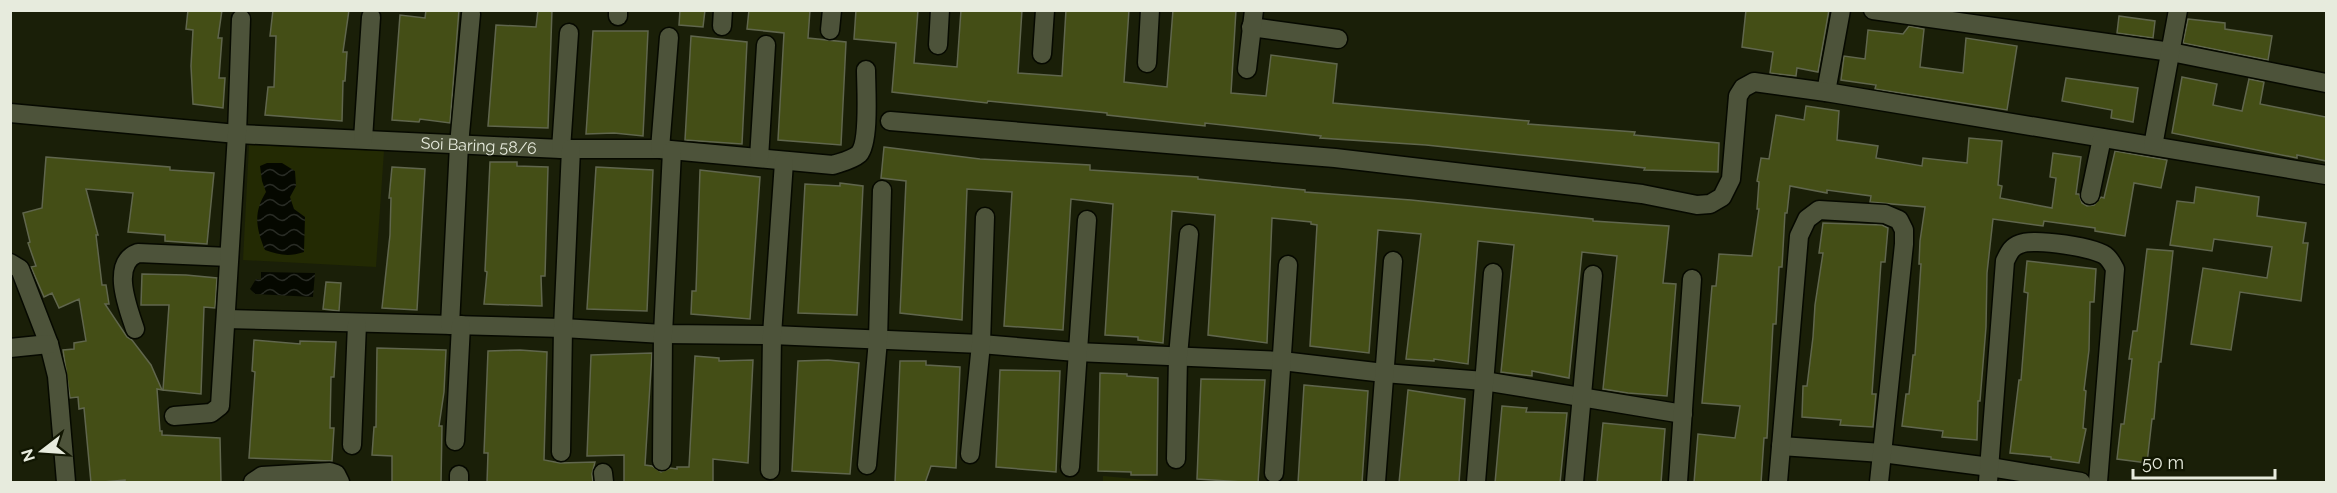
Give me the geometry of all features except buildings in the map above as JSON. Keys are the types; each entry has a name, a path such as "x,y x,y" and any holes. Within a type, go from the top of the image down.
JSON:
{"street":[{"path":"830,30 832,10"},
{"path":"938,45 940,10"},
{"path":"1042,54 1045,10"},
{"path":"1147,63 1150,10"},
{"path":"1826,92 1841,10"},
{"path":"1873,10 2171,51 2326,83"},
{"path":"2153,146 2178,10"},
{"path":"455,441 459,145 471,14"},
{"path":"363,139 371,17"},
{"path":"174,416 211,413 220,406 237,134 241,19"},
{"path":"1247,69 1253,19 1338,39"},
{"path":"561,452 569,33"},
{"path":"662,461 669,37"},
{"path":"759,158 766,45"},
{"name":"Soi Baring 58/6","path":"10,113 237,134 566,149 666,150 833,165 849,160 861,152 865,139 866,70"},
{"path":"890,122 1335,158 1642,194 1696,205 1710,204 1722,197 1731,179 1738,96 1743,88 1754,82 2326,175"},
{"path":"2090,195 2102,138"},
{"path":"770,470 772,335 784,162"},
{"path":"867,465 878,340 882,189"},
{"path":"1778,483 1799,236 1808,219 1819,210 1885,214 1899,220 1904,230 1879,483"},
{"path":"970,454 981,344 985,217"},
{"path":"1070,467 1076,352 1087,220"},
{"path":"1176,459 1178,356 1189,234"},
{"path":"1989,475 2005,261 2011,249 2021,243 2032,241 2092,249 2107,256 2115,269 2098,483"},
{"path":"135,328 126,304 123,273 125,262 130,255 138,253 228,257"},
{"path":"1376,483 1393,261"},
{"path":"10,263 20,269 49,344 57,376 66,483"},
{"path":"1274,473 1288,265"},
{"path":"1476,483 1493,273"},
{"path":"1574,483 1593,275"},
{"path":"1677,483 1692,279"},
{"path":"226,320 563,328 663,334 772,335 1282,361 1384,373 1485,381 1683,414"},
{"path":"352,445 357,324"},
{"path":"10,348 49,344"},
{"path":"1781,446 1882,453 1989,475 2081,483"},
{"path":"253,483 262,476 330,472 336,474 340,483"}],"green space":[{"path":"249,145 384,151 376,267 243,260"},
{"path":"1103,476 1166,482 1103,482"}],"water":[{"path":"267,163 282,163 295,171 296,186 290,197 294,209 305,217 304,252 284,255 265,250 257,221 259,207 266,192 260,166"},
{"path":"261,272 315,273 313,297 255,294 250,289 256,279 261,280"}]}
